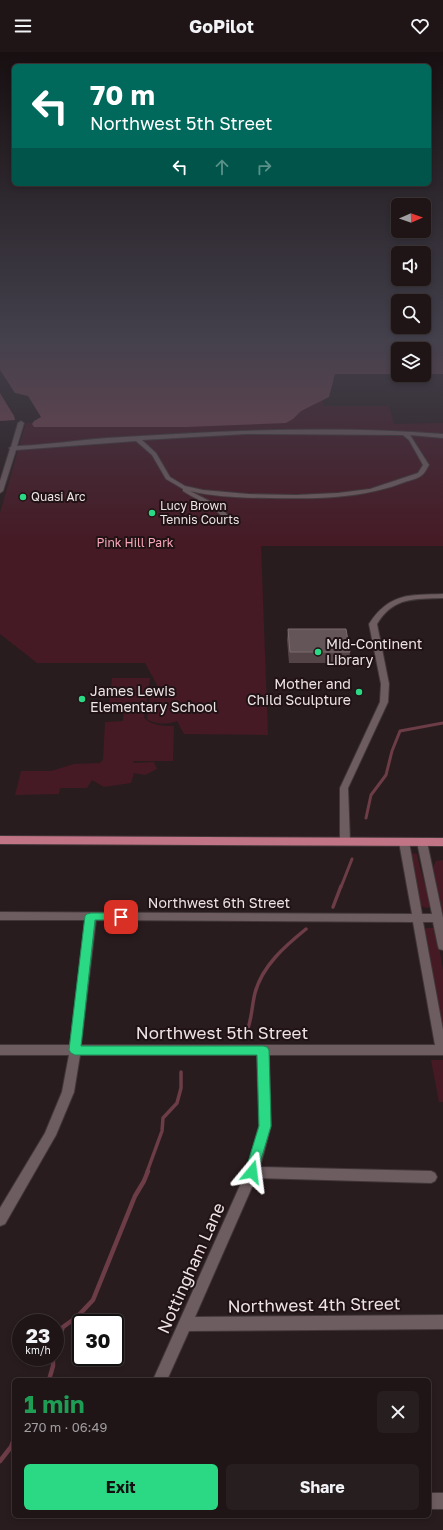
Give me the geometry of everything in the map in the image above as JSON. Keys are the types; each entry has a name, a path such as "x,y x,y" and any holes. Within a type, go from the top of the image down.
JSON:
{"main road":[{"path":"0,840 443,842"}],"street":[{"path":"0,491 12,448 21,423"},
{"path":"12,448 55,446 106,439 137,439 246,432 393,432 443,436"},
{"path":"182,487 203,492 248,496 289,497 338,495 371,491 420,474 426,465 411,439 406,434"},
{"path":"137,439 154,454 168,478 194,497 223,511 226,517"},
{"path":"344,842 344,788 384,702 385,684 373,624 377,616 386,608 398,601 414,596 443,596"},
{"path":"404,842 442,1050"},
{"path":"422,842 443,946"},
{"name":"Northwest 6th Street","path":"0,916 438,918"},
{"path":"0,1220 50,1135 68,1092 75,1050 91,916"},
{"name":"Northwest 5th Street","path":"0,1050 442,1050"},
{"name":"Nottingham Lane","path":"161,1378 252,1172 265,1126 263,1050"},
{"path":"252,1172 431,1177"},
{"name":"Northwest 4th Street","path":"186,1324 443,1322"},
{"path":"431,1501 443,1501"}],"green space":[{"name":"Pink Hill Park","path":"311,405 324,405 389,406 394,424 443,423 443,546 261,546 268,735 184,734 177,721 161,723 153,722 147,719 150,696 163,696 145,663 37,663 0,634 0,513 26,423 280,422"},
{"path":"112,678 150,678 144,718 147,721 162,726 174,726 173,761 133,761 134,763 154,762 157,769 145,775 134,773 131,783 104,787 92,780 87,788 60,788 59,794 15,795 21,771 51,771 74,764 100,763 103,760 105,722 123,721 124,706 109,706"},
{"path":"411,853 417,854 431,906 427,908 420,904"},
{"path":"443,860 443,914 433,867 436,861"},
{"path":"426,928 433,928 436,930 443,970 443,1030 425,930"},
{"path":"431,1060 443,1060 443,1102 439,1102"}],"shaded area":[{"path":"0,405 7,405 15,420 0,421"},
{"path":"34,405 313,405 301,411 293,419 286,423 186,427 34,427 32,424 41,417"}],"building":[{"path":"288,629 346,629 350,652 290,652"}],"waterway":[{"path":"366,818 371,795 386,775 392,751 400,731 443,723"},
{"path":"341,887 352,859"},
{"path":"333,907 341,886"},
{"path":"244,1038 250,1022 255,993 263,974 275,957 306,929"},
{"path":"147,1172 162,1131 163,1118 177,1103 181,1088 181,1072"},
{"path":"64,1326 77,1317 93,1300 135,1196 148,1171"},
{"path":"50,1378 53,1366"},
{"path":"0,1461 12,1444"}],"place":[{"name":"Quasi Arc","path":"23,497"},
{"name":"Lucy Brown Tennis Courts","path":"152,513"},
{"name":"Mid-Continent Library","path":"318,652"},
{"name":"Mother and Child Sculpture","path":"359,692"},
{"name":"James Lewis Elementary School","path":"82,699"}],"route":[{"path":"121,917 91,916 75,1050 263,1050 265,1126 252,1172"}]}
